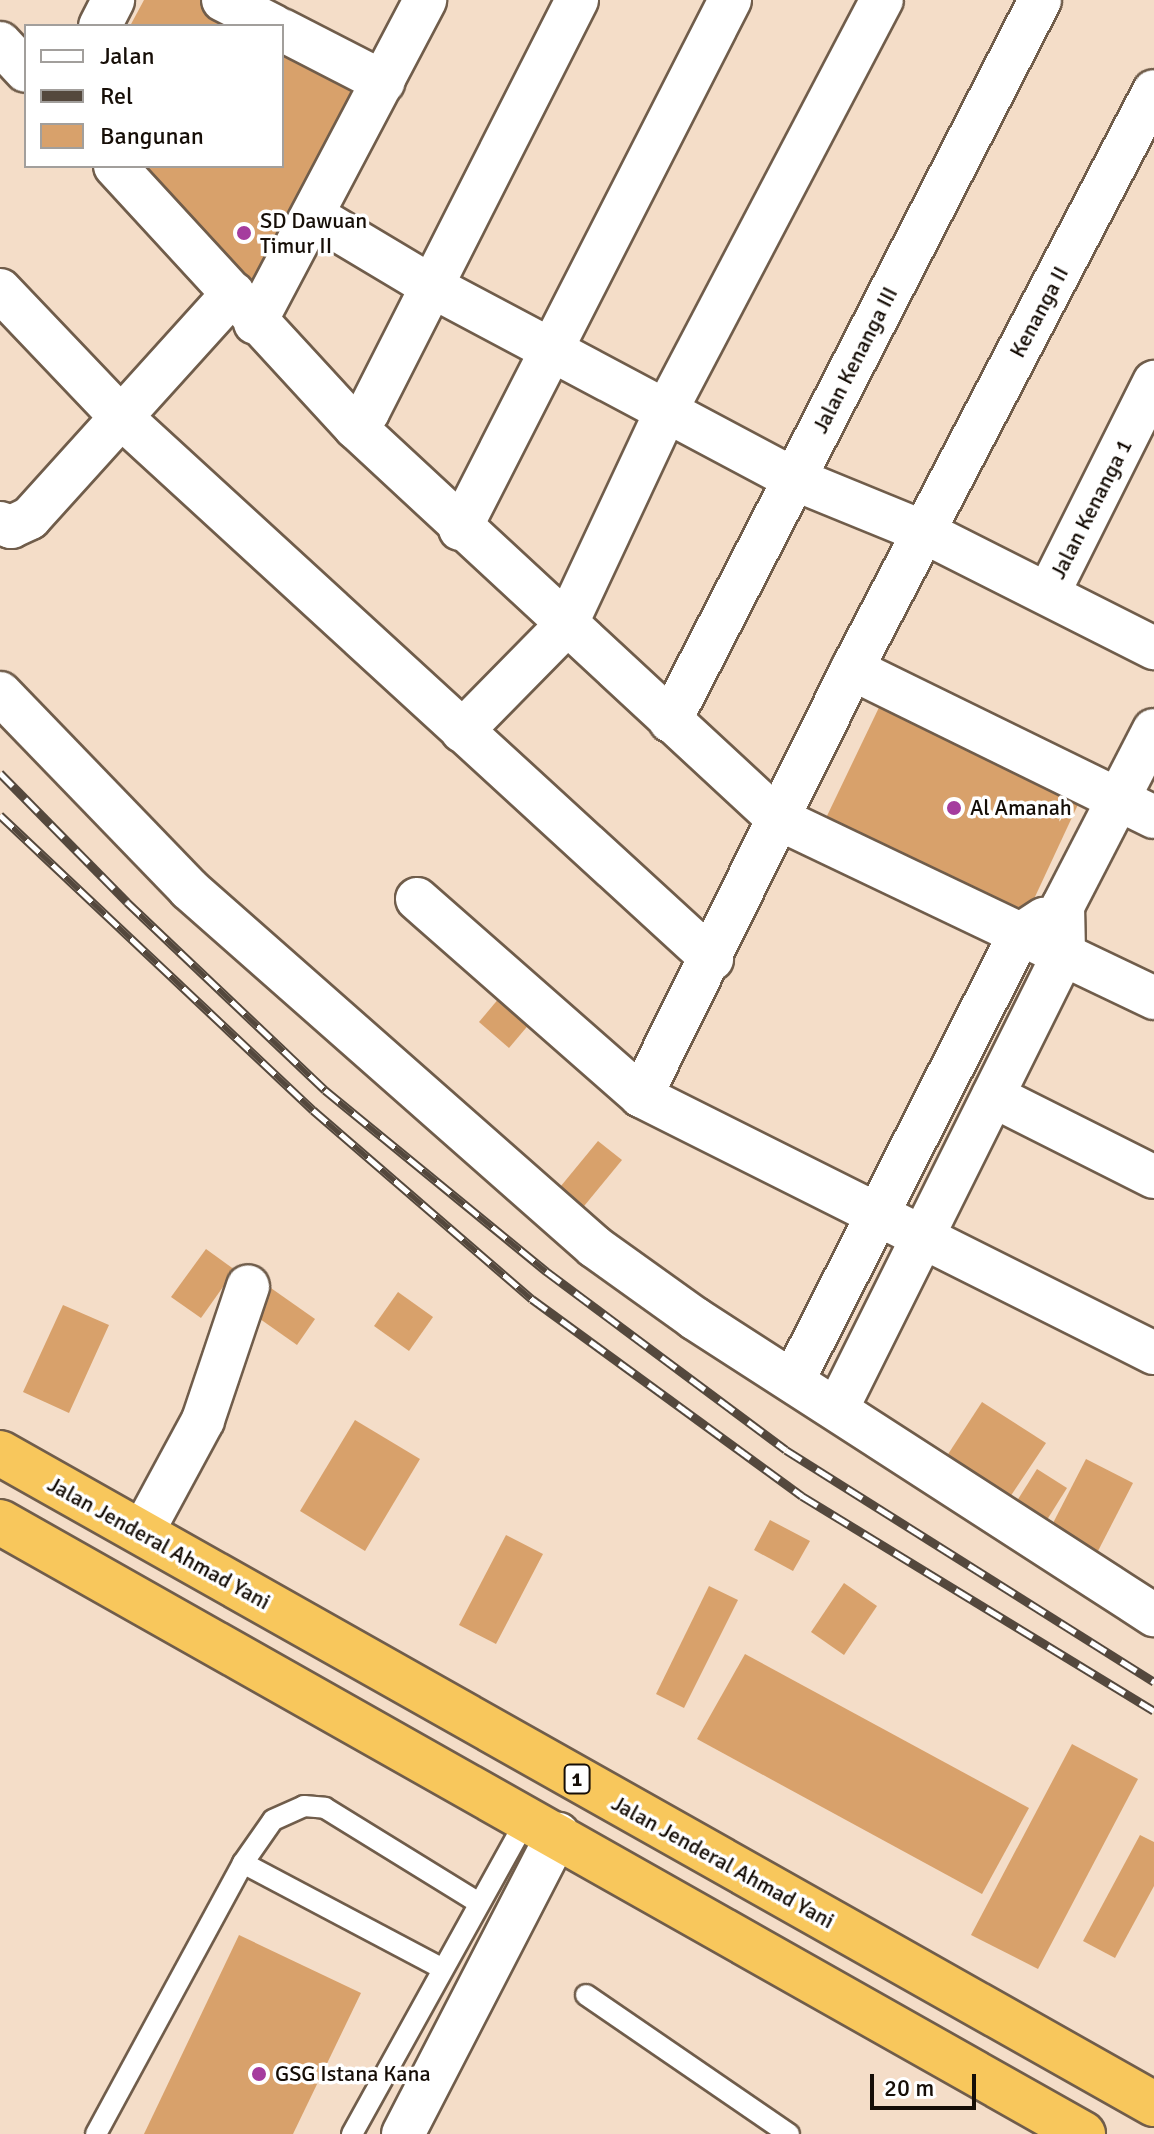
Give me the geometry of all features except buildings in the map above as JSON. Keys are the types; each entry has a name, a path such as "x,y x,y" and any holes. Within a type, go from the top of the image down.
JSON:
{"highway":[{"name":"Jalan Jenderal Ahmad Yani","path":"0,1453 1154,2104"},
{"path":"0,1522 542,1826 1079,2133 1105,2077"}],"street":[{"path":"101,24 113,0"},
{"path":"0,523 11,527 30,518 121,417 244,308 314,216 425,0"},
{"path":"355,427 368,412 577,0"},
{"path":"460,529 730,0"},
{"path":"462,731 566,625 667,409 882,0"},
{"name":"Jalan Kenanga III","path":"670,721 1040,0"},
{"path":"284,28 383,82"},
{"path":"0,43 24,69"},
{"name":"Kenanga II","path":"641,1096 712,959 777,818 852,669 1154,91"},
{"path":"117,168 355,427 460,529 777,818 1154,998"},
{"path":"314,216 431,286 794,479 924,532 1049,592 1154,648"},
{"path":"0,290 121,417 712,959"},
{"name":"Jalan Kenanga 1","path":"1049,592 1154,382"},
{"path":"852,669 1154,817"},
{"path":"0,693 189,889 572,1227 694,1318 838,1407 1154,1615"},
{"path":"838,1407 1064,953 1063,906 1154,730"},
{"path":"417,899 641,1096 1154,1353"},
{"path":"794,1379 1019,935 1063,906"},
{"path":"993,1096 1154,1177"},
{"path":"142,1533 203,1420 248,1286"},
{"path":"403,2134 542,1826"}],"lane":[{"path":"96,2134 243,1863 273,1820 304,1806 325,1808 479,1903"},
{"path":"352,2134 479,1903 542,1826"},
{"path":"243,1863 441,1968"},
{"path":"586,1995 789,2134"}],"railway":[{"path":"0,773 127,902 325,1090 546,1271 786,1450 1154,1682"},
{"path":"0,815 313,1110 532,1299 802,1496 1154,1711"}],"place":[{"name":"SD Dawuan Timur II","path":"244,233"},
{"name":"Al Amanah","path":"954,808"},
{"name":"GSG Istana Kana","path":"259,2074"}]}
